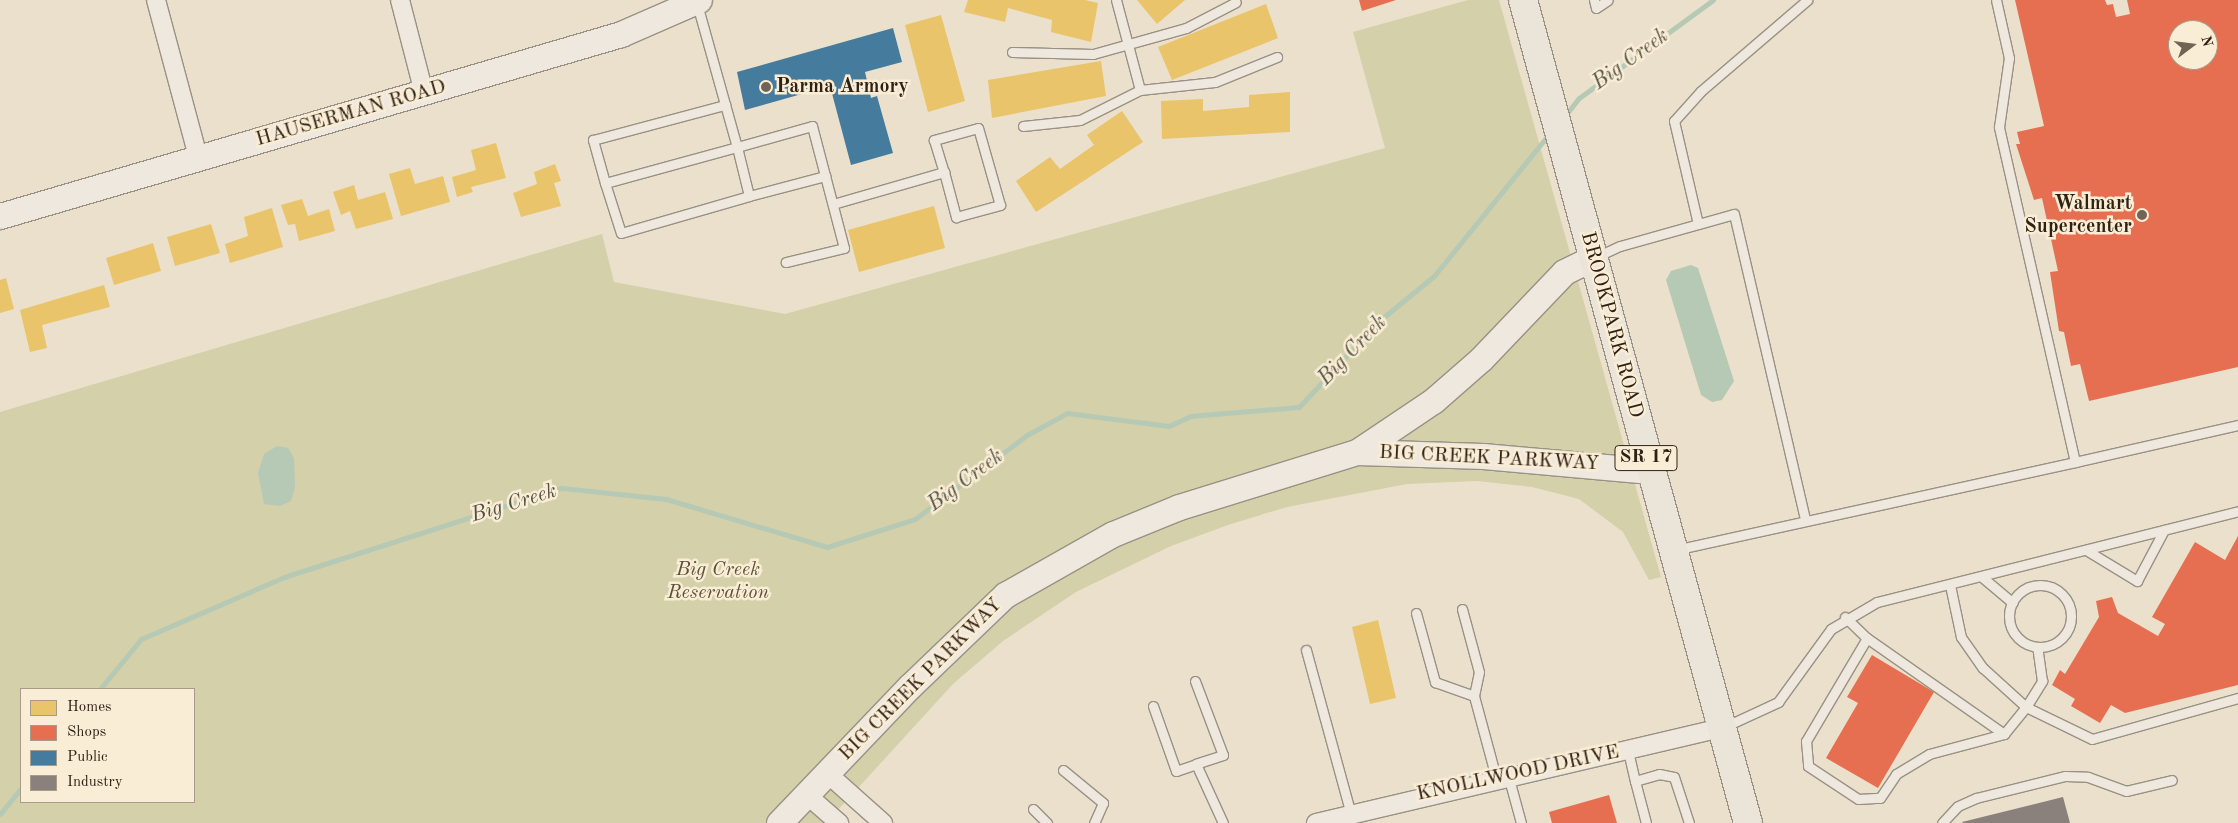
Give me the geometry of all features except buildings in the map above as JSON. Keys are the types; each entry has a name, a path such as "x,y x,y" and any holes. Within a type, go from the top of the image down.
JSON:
{"main road":[{"name":"BROOKPARK ROAD","path":"1523,0 1576,187 1671,551 1748,823"}],"street":[{"path":"156,0 198,157"},
{"path":"400,0 424,94"},
{"name":"HAUSERMAN ROAD","path":"0,216 198,157 424,94 621,34 698,0"},
{"name":"BIG CREEK PARKWAY","path":"780,823 910,686 1004,595 1113,534 1179,507 1357,452 1433,401 1482,359 1564,272 1593,258"},
{"name":"BIG CREEK PARKWAY","path":"1357,452 1483,456 1650,471"},
{"name":"KNOLLWOOD DRIVE","path":"1316,823 1721,728"},
{"path":"828,774 883,823"},
{"path":"807,795 839,823"}],"lane":[{"path":"698,0 749,196"},
{"path":"1116,0 1140,90"},
{"path":"1594,0 1596,8 1608,0"},
{"path":"1698,224 1674,120 1701,91 1807,0"},
{"path":"1996,0 2009,58 1999,127 2075,462"},
{"path":"1012,52 1073,56 1128,45 1186,28 1236,2"},
{"path":"1022,126 1080,120 1140,90 1215,82 1277,57"},
{"path":"725,105 593,140 621,232 825,176"},
{"path":"605,183 812,126 844,248 786,262"},
{"path":"978,128 1000,205 956,217 944,172 934,140 978,128"},
{"path":"833,204 944,172"},
{"path":"1593,258 1620,246 1734,214 1805,519"},
{"path":"1671,551 1805,519 2075,462 2238,424"},
{"path":"1721,728 1778,702 1845,617 1877,602 2238,511"},
{"path":"2086,550 2137,581 2164,530"},
{"path":"1982,576 2013,603"},
{"path":"1950,585 1962,637 1983,668 2026,708 2092,739 2238,698"},
{"path":"1867,638 1806,741 1808,766 1858,799 1880,798 1896,774 1929,754 2004,734 2026,708 2042,681 2036,647 2013,631 2013,603 2028,588 2038,585 2049,586 2066,598 2070,608 2068,629 2055,643 2036,647"},
{"path":"1462,609 1479,672 1474,696 1520,823"},
{"path":"1416,613 1435,682 1474,696"},
{"path":"1845,617 1867,638 2004,734"},
{"path":"1306,650 1351,814"},
{"path":"1153,706 1176,771 1223,755 1195,681"},
{"path":"1628,751 1646,823"},
{"path":"1196,764 1223,823"},
{"path":"1063,770 1103,803 1094,823"},
{"path":"1636,781 1659,774 1674,777 1689,823"},
{"path":"1942,823 1958,806 1976,798 2064,776 2088,777 2126,791 2172,780"},
{"path":"1033,809 1047,823"}],"green space":[{"name":"Big Creek Reservation","path":"1468,0 1499,0 1661,577 1649,580 1623,532 1579,499 1532,487 1477,481 1407,484 1287,507 1228,525 1171,546 1076,592 1003,641 953,684 826,823 0,823 0,412 602,234 614,282 785,314 1385,148 1353,32"}],"shaded area":[{"path":"1691,265 1698,268 1734,381 1722,400 1712,402 1701,395 1666,280 1671,271"},
{"path":"277,446 288,448 294,458 295,487 291,501 280,506 264,504 258,473 264,454"}],"waterway":[{"name":"Big Creek","path":"1564,117 1579,98 1713,0"},
{"name":"Big Creek","path":"101,688 141,639 284,577 562,488 666,499 827,547 915,519 1027,435 1067,413 1169,426 1190,416 1299,407 1379,321 1434,276 1550,133"},
{"name":"Big Creek","path":"0,814 20,789"}],"place":[{"name":"Parma Armory","path":"766,87"},
{"name":"Walmart Supercenter","path":"2142,215"}]}
